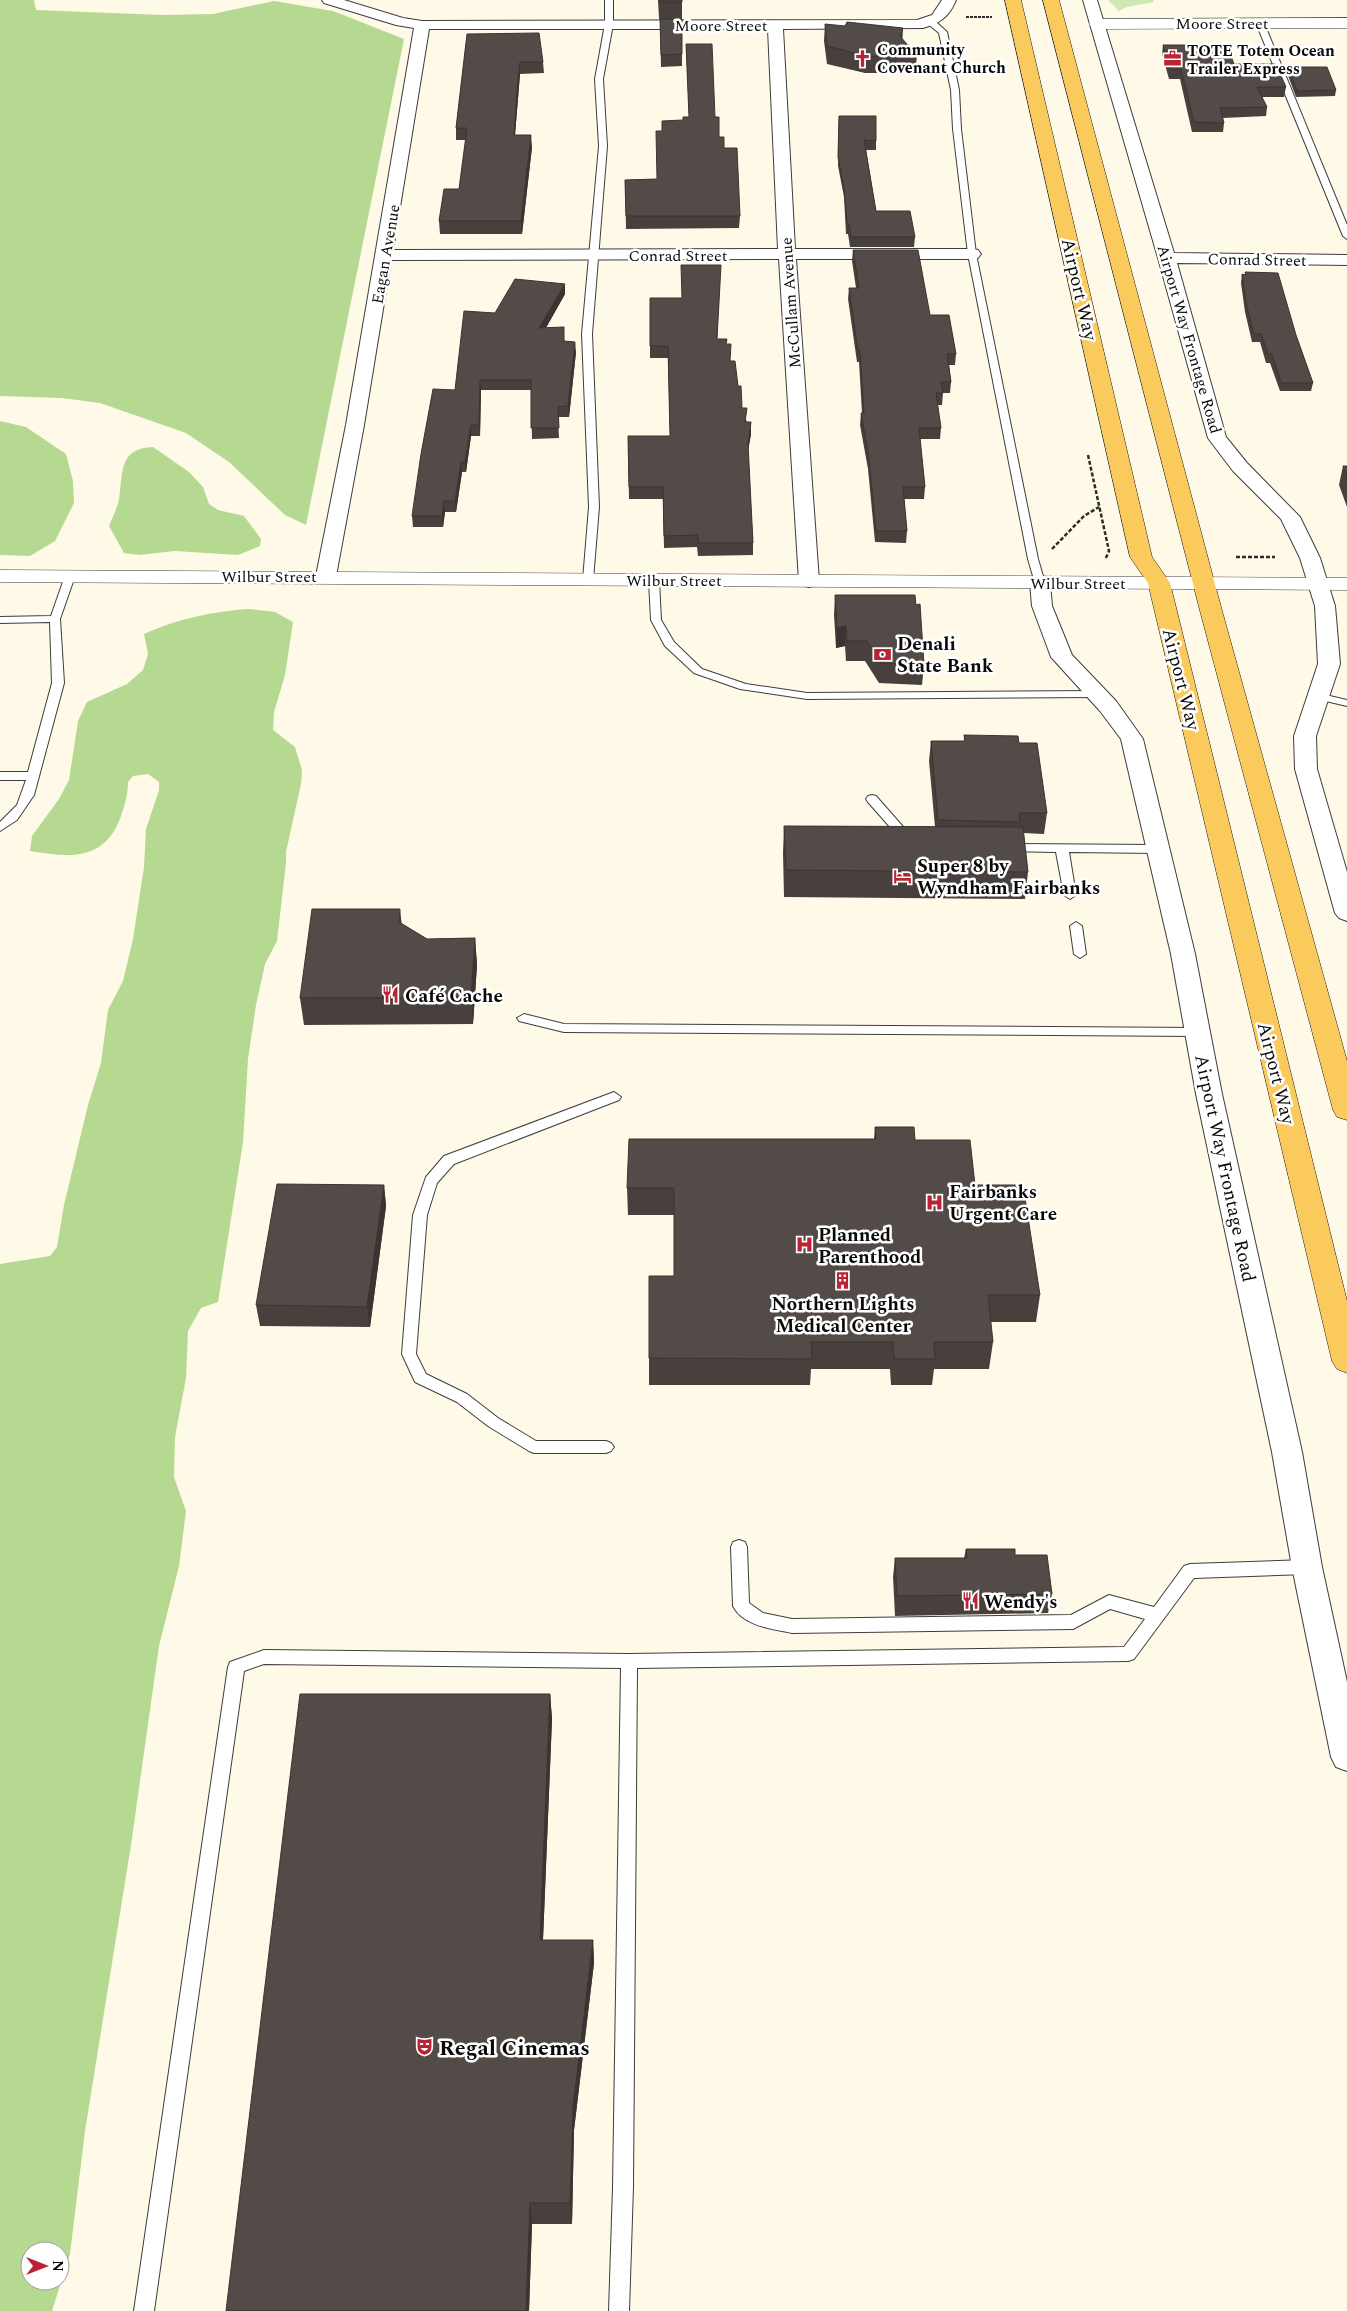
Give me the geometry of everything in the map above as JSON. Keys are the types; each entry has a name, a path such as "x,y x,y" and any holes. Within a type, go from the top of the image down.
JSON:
{"main road":[{"name":"Airport Way","path":"1013,0 1141,557 1159,583 1347,1361"},
{"path":"1051,0 1204,584 1347,1110"}],"street":[{"path":"329,0 401,22 422,25"},
{"path":"931,22 939,17 949,0"},
{"name":"Airport Way Frontage Road","path":"1090,0 1167,258 1217,438 1234,461 1290,517 1310,558 1325,606 1329,664 1305,736 1306,769 1347,912"},
{"name":"Moore Street","path":"422,25 774,25 917,24 931,22"},
{"name":"Moore Street","path":"1097,24 1347,23"},
{"name":"Eagan Avenue","path":"326,576 356,425 422,25"},
{"name":"McCullam Avenue","path":"774,25 809,581"},
{"name":"Conrad Street","path":"385,255 972,254"},
{"name":"Conrad Street","path":"1167,258 1347,260"},
{"name":"Wilbur Street","path":"0,576 326,576 809,581 1039,586 1159,583 1347,584"},
{"name":"Airport Way Frontage Road","path":"1039,586 1062,657 1096,694 1132,739 1183,954 1197,1032 1287,1452 1307,1567 1347,1757"}],"lane":[{"path":"588,580 594,507 589,426 587,334 595,255 602,146 599,79 609,24 610,0"},
{"path":"931,22 943,32 955,90 957,129 972,254 1039,586"},
{"path":"1260,23 1347,236"},
{"path":"0,827 9,822 20,811 28,795 58,683 55,619 70,576"},
{"path":"654,580 656,620 669,644 698,671 744,687 807,696 1096,694"},
{"path":"0,620 55,619"},
{"path":"1317,696 1347,703"},
{"path":"0,776 33,776"},
{"path":"872,799 907,840 916,842"},
{"path":"992,848 1158,849"},
{"path":"1062,849 1070,894"},
{"path":"1076,926 1080,954"},
{"path":"524,1018 564,1028 1197,1032"},
{"path":"606,1447 534,1447 493,1422 462,1398 420,1378 410,1354 420,1215 431,1181 449,1160 614,1097"},
{"path":"739,1547 741,1606 759,1619 792,1626 1073,1622 1109,1602 1157,1616"},
{"path":"144,2311 236,1667 264,1657 629,1661 1128,1654 1190,1571 1307,1567"},
{"path":"619,2311 623,2187 629,1661"}],"path":[{"path":"1039,586 1084,516 1100,506"},
{"path":"1236,557 1275,558"}],"green space":[{"path":"0,0 34,0 36,10 162,15 213,14 274,1 333,11 404,39 306,525 285,515 229,462 186,433 100,403 62,398 0,396"},
{"path":"1108,0 1153,0 1154,2 1127,7 1119,11"},
{"path":"0,421 26,427 66,454 73,481 74,503 55,541 30,556 0,555"},
{"path":"153,447 189,472 203,487 209,504 218,510 244,516 261,539 260,546 238,555 175,551 139,555 124,553 109,526 119,500 124,464 133,452 142,448"},
{"path":"249,609 275,612 293,622 285,675 274,712 273,730 295,747 302,770 301,784 286,852 277,941 265,964 256,1005 248,1059 243,1142 218,1302 201,1308 188,1331 186,1378 175,1437 174,1477 186,1511 179,1566 159,1646 131,1845 85,2131 70,2254 70,2241 20,2241 20,2291 58,2291 52,2311 0,2311 0,1264 50,1256 57,1247 64,1205 88,1105 101,1063 108,1010 123,981 133,939 144,867 146,829 159,790 159,782 148,774 133,776 128,782 125,803 114,831 96,849 73,855 30,851 32,836 59,799 69,780 78,721 87,702 127,684 143,670 148,654 144,634 182,620 209,614"}],"building":[{"path":"659,0 682,0 682,2 659,2"},
{"path":"660,19 682,19 682,54 661,55"},
{"path":"847,22 903,28 900,36 917,56 866,56 827,46 825,24 845,26"},
{"path":"539,33 543,62 520,62 517,89 514,135 531,135 521,221 439,221 444,189 459,189 467,128 456,128 467,34"},
{"path":"686,44 712,44 715,117 719,117 719,137 724,137 724,148 737,148 740,216 626,216 625,180 657,179 656,131 662,131 662,121 683,120 683,117 689,117"},
{"path":"1163,45 1227,45 1234,64 1276,64 1286,87 1257,87 1267,107 1220,108 1224,123 1194,122 1181,69 1171,70"},
{"path":"1288,67 1327,67 1336,90 1297,91"},
{"path":"839,116 876,116 876,141 864,140 876,211 910,211 915,237 851,237 849,224 847,224 844,187 838,157"},
{"path":"853,250 918,250 930,315 949,315 956,354 947,354 951,382 941,382 943,393 936,393 941,428 919,428 925,487 903,487 907,531 876,531 869,458 861,413 864,413 860,351 858,351 849,288 859,288"},
{"path":"681,265 721,265 717,339 727,339 726,344 731,344 730,361 735,361 738,386 741,386 742,408 747,408 745,422 751,422 748,444 753,543 698,543 698,535 664,536 663,487 629,487 628,436 670,436 668,346 650,346 650,298 682,298"},
{"path":"1245,272 1278,273 1296,335 1313,383 1281,383 1272,354 1268,354 1261,334 1254,334 1246,303 1242,274 1246,275"},
{"path":"515,279 565,284 539,328 564,327 564,341 575,342 568,406 558,407 559,428 531,428 531,380 480,380 479,425 471,425 465,462 461,462 455,501 444,501 442,516 412,516 433,389 455,390 464,311 495,313"},
{"path":"1343,466 1347,466 1347,476"},
{"name":"Denali State Bank","path":"835,595 915,595 916,605 920,604 924,665 880,663 867,641 847,641 846,626 837,628"},
{"path":"964,735 1018,736 1019,743 1037,743 1047,813 1019,813 1020,822 938,820 931,741 965,741"},
{"path":"784,826 1023,827 1028,872 786,870"},
{"name":"Café Cache","path":"312,909 400,909 399,922 427,939 475,938 471,997 300,998"},
{"name":"Northern Lights Medical Center","path":"875,1127 914,1127 915,1140 970,1140 975,1185 1023,1185 1040,1295 988,1295 993,1342 934,1342 935,1359 894,1359 893,1342 811,1342 812,1359 649,1358 649,1276 674,1276 674,1188 627,1188 629,1139 876,1139"},
{"path":"277,1184 384,1185 367,1307 256,1305"},
{"path":"966,1549 1015,1549 1015,1555 1047,1555 1052,1594 897,1596 895,1558 967,1558"},
{"name":"Regal Cinemas","path":"300,1694 550,1694 540,1940 593,1940 573,2108 570,2203 530,2203 526,2311 226,2311"}],"place":[{"name":"Community Covenant Church","path":"863,58"},
{"name":"TOTE Totem Ocean Trailer Express","path":"1173,59"},
{"name":"Denali State Bank","path":"883,654"},
{"name":"Super 8 by Wyndham Fairbanks","path":"903,876"},
{"name":"Café Cache","path":"391,995"},
{"name":"Fairbanks Urgent Care","path":"935,1202"},
{"name":"Planned Parenthood","path":"804,1245"},
{"name":"Northern Lights Medical Center","path":"843,1280"},
{"name":"Wendy's","path":"970,1601"},
{"name":"Regal Cinemas","path":"425,2047"}]}
